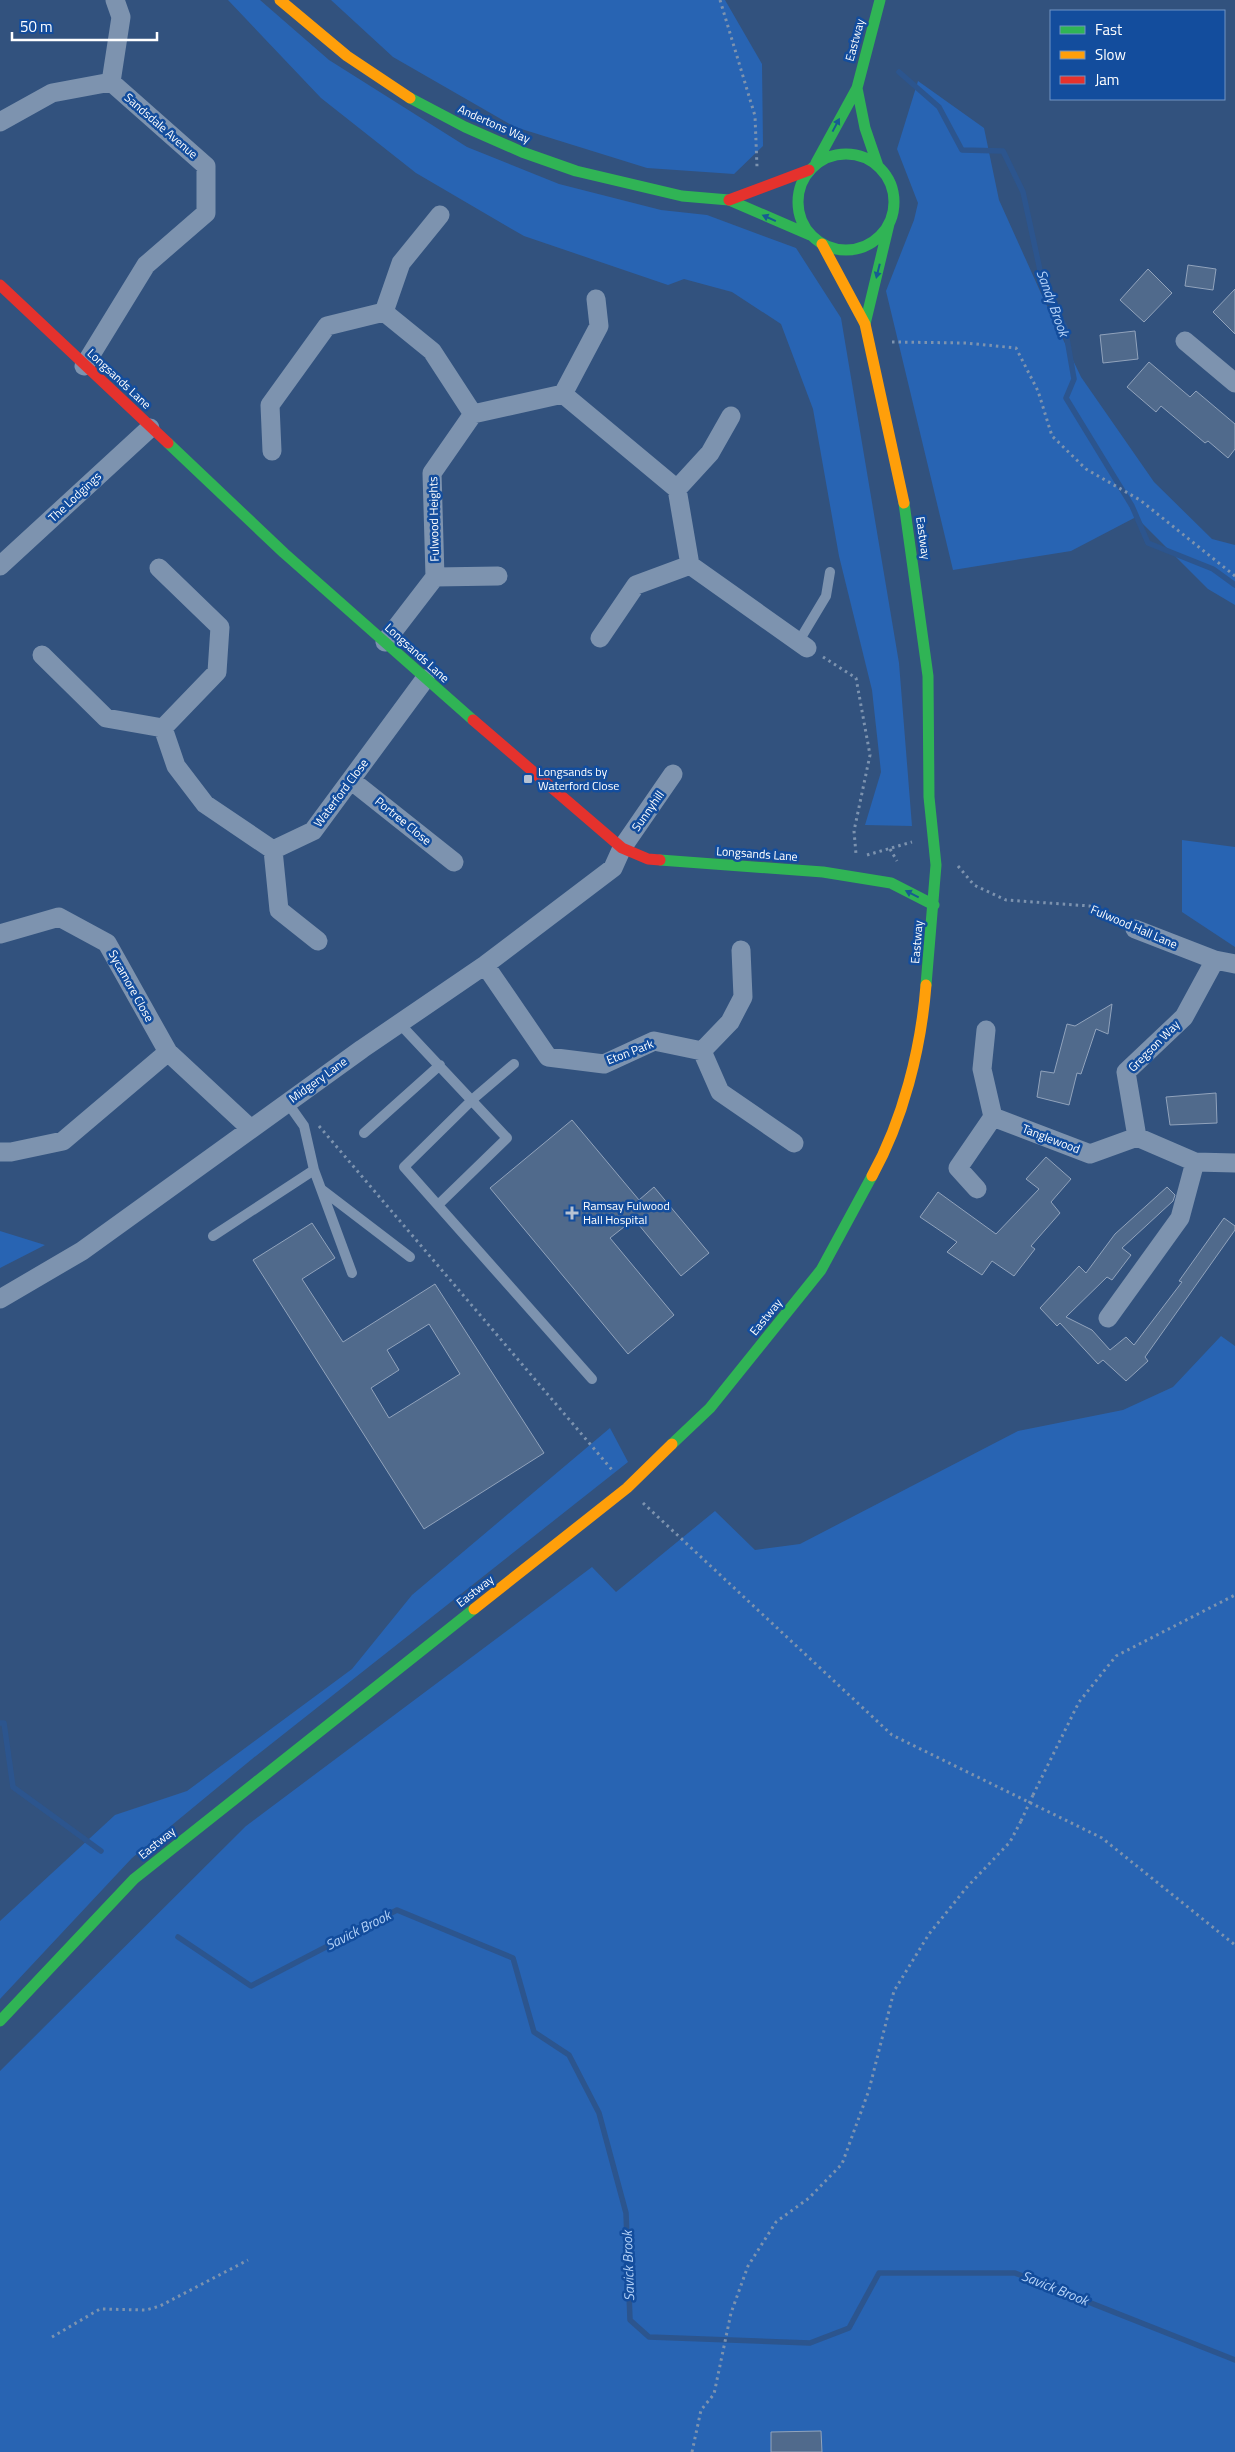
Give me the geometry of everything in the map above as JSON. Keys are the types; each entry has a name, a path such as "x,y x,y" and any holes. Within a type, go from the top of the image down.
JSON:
{"main road":[{"name":"Andertons Way","path":"280,0 347,56 403,94 465,128 522,152 593,176 682,196 729,200 810,235"},
{"name":"Eastway","path":"812,166 857,88 880,0"},
{"name":"Eastway","path":"857,88 865,128 878,166"},
{"path":"848,153 864,157 878,166 888,178 894,193 894,209 889,224 880,237 867,246 844,250 822,244 810,235 802,224 797,196 801,182 812,166 831,155 848,153"},
{"name":"Andertons Way","path":"729,200 812,166"},
{"name":"Eastway","path":"865,324 889,224"},
{"name":"Eastway","path":"0,2021 134,1879 627,1488 710,1408 821,1270 883,1156 915,1063 926,989 934,905 936,865 929,797 928,676 903,493 865,324 822,244"},
{"name":"Longsands Lane","path":"0,285 284,553 425,679 622,848 648,859 823,872 891,883 934,905"},
{"path":"922,871 936,865"},
{"name":"Longsands Lane","path":"891,883 907,877"}],"street":[{"path":"0,122 52,93 111,82 121,17 115,0"},
{"name":"Sandsdale Avenue","path":"84,366 146,265 206,213 206,166 111,82"},
{"path":"384,312 401,263 440,215"},
{"path":"384,312 432,351 473,414 563,394 599,326 596,299"},
{"path":"272,451 270,405 327,326 384,312"},
{"path":"1185,341 1235,383"},
{"path":"563,394 677,489 690,565 803,644"},
{"name":"Fulwood Heights","path":"385,642 435,577 432,473 473,414"},
{"path":"677,489 710,453 731,416"},
{"name":"The Lodgings","path":"0,566 150,428"},
{"path":"600,638 636,585 690,565"},
{"path":"159,568 220,627 217,672 163,728"},
{"name":"Fulwood Heights","path":"435,577 498,576"},
{"path":"42,655 106,718 163,728"},
{"name":"Waterford Close","path":"273,850 312,830 352,781 425,679"},
{"path":"163,728 176,766 204,804 273,850 279,910 318,942"},
{"name":"Sunnyhill","path":"622,848 673,774"},
{"name":"Portree Close","path":"352,781 454,862"},
{"name":"Midgery Lane","path":"0,1299 82,1251 286,1102 485,965 613,868 622,848"},
{"name":"Sycamore Close","path":"0,934 59,917 108,944 168,1052 251,1129"},
{"name":"Fulwood Hall Lane","path":"1135,929 1215,960 1235,964"},
{"path":"741,950 743,997 730,1022 702,1051 720,1092 794,1144"},
{"name":"Gregson Way","path":"1136,1137 1126,1072 1184,1017 1215,960"},
{"name":"Eton Park","path":"485,965 548,1056 604,1064 654,1040 702,1051"},
{"path":"977,1189 958,1168 993,1117 982,1070 986,1030"},
{"path":"0,1152 11,1152 64,1141 168,1052"},
{"name":"Tanglewood","path":"993,1117 1090,1154 1136,1137"},
{"path":"1136,1137 1195,1162 1235,1163"},
{"path":"1108,1318 1180,1218 1195,1162"}],"lane":[{"path":"803,644 826,596 830,572"},
{"path":"399,1023 507,1138 438,1205"},
{"path":"514,1064 473,1100 404,1167 592,1379"},
{"path":"364,1132 440,1066"},
{"path":"286,1102 304,1126 314,1170 352,1273"},
{"path":"213,1236 314,1170"},
{"path":"321,1189 410,1257"}],"path":[{"path":"720,0 755,116 758,188"},
{"path":"869,342 966,342 1016,348 1038,391 1052,436 1086,469 1140,500 1235,576"},
{"path":"803,644 856,678 870,755 854,830 856,858 915,842"},
{"name":"Fulwood Hall Lane","path":"957,865 974,885 1006,900 1090,906 1135,929"},
{"path":"318,1124 627,1488 892,1735 1102,1838 1235,1945"},
{"path":"692,2452 702,2410 714,2394 728,2327 748,2266 776,2222 809,2198 842,2164 869,2090 894,1991 929,1934 967,1887 1010,1842 1079,1702 1116,1656 1235,1595"},
{"path":"52,2337 100,2309 146,2310 160,2306 248,2260"}],"shaded area":[{"path":"228,0 260,0 329,60 467,147 559,184 661,210 707,215 796,248 841,318 899,663 912,826 865,825 881,772 872,690 839,556 813,409 781,324 732,292 684,279 668,285 524,236 416,173 321,98"},
{"path":"331,0 725,0 762,64 763,146 734,174 647,168 515,127 393,57"},
{"path":"918,81 984,128 999,200 1081,377 1154,482 1212,539 1235,545 1235,605 1208,589 1136,517 1071,551 953,570 886,291 914,220 918,203 897,149"},
{"path":"1182,840 1235,847 1235,947 1182,912"},
{"path":"0,1231 45,1245 0,1268"},
{"path":"1221,1336 1235,1346 1235,2452 0,2452 0,2071 246,1826 592,1567 616,1592 715,1511 755,1550 800,1544 1018,1431 1123,1410 1173,1387"},
{"path":"610,1428 628,1462 252,1759 132,1858 0,1999 0,1921 115,1815 187,1791 352,1669 412,1595"}],"building":[{"path":"1188,265 1216,269 1213,290 1185,286"},
{"path":"1148,269 1172,293 1144,322 1120,300"},
{"path":"1235,289 1235,334 1213,312"},
{"path":"1135,331 1138,359 1103,363 1100,335"},
{"path":"1149,362 1190,397 1196,391 1235,424 1235,449 1228,458 1208,441 1205,443 1161,406 1156,412 1127,387"},
{"path":"1112,1004 1108,1034 1096,1029 1081,1074 1077,1073 1069,1105 1037,1097 1041,1071 1054,1073 1067,1024 1075,1026"},
{"path":"1216,1093 1217,1123 1170,1125 1166,1097"},
{"path":"572,1120 639,1200 654,1187 709,1253 681,1276 634,1219 610,1238 674,1315 628,1354 490,1188"},
{"path":"1046,1157 1071,1179 1051,1202 1060,1213 1031,1246 1035,1249 1014,1276 992,1261 982,1275 947,1252 957,1242 920,1217 938,1192 996,1234 1039,1189 1026,1179"},
{"path":"1167,1187 1175,1195 1173,1201 1122,1248 1131,1255 1112,1280 1107,1277 1066,1317 1092,1330 1110,1350 1126,1337 1134,1345 1182,1282 1179,1281 1224,1218 1235,1226 1235,1230 1145,1357 1148,1361 1126,1381 1103,1360 1098,1364 1060,1323 1057,1326 1040,1308 1079,1266 1086,1273 1115,1234"},
{"path":"312,1223 335,1258 302,1279 343,1342 435,1284 544,1453 424,1529 253,1260","holes":["429,1324 460,1374 389,1418 371,1388 399,1370 387,1350"]},
{"path":"821,2431 822,2452 771,2452 771,2432"}],"waterway":[{"name":"Sandy Brook","path":"899,72 939,107 962,150 1003,151 1023,192 1043,284 1065,327 1074,379 1066,398 1132,506 1148,543 1213,569 1235,585"},
{"name":"Savick Brook","path":"0,1723 4,1723 13,1787 101,1851"},
{"name":"Savick Brook","path":"178,1937 251,1986 397,1910 513,1958 534,2032 569,2055 599,2113 626,2213 630,2320 649,2337 810,2343 849,2328 879,2273 1015,2273 1235,2360"}],"traffic: fast":[{"path":"816,163 857,88 880,0"},
{"path":"857,88 865,128 878,166"},
{"path":"410,98 465,127 522,152 576,171 682,196 729,200 810,235"},
{"path":"837,154 855,154 873,162 886,175 894,193 894,202 891,221 873,242 855,250 837,250 819,242 806,229 798,211 798,193 806,175 819,162 837,154"},
{"path":"865,324 889,224"},
{"path":"168,443 284,553 473,720"},
{"path":"904,503 928,676 929,797 936,865 926,985"},
{"path":"660,860 823,872 891,883 934,905"},
{"path":"672,1444 710,1408 821,1270 872,1176"},
{"path":"0,2021 134,1879 474,1609"}],"traffic: slow":[{"path":"280,0 347,56 410,98"},
{"path":"822,244 865,324 904,503"},
{"path":"872,1176 893,1132 909,1084 920,1034 926,985"},
{"path":"474,1609 627,1488 672,1444"}],"traffic: jam":[{"path":"729,200 809,170"},
{"path":"0,285 168,443"},
{"path":"473,720 622,848 648,859 660,860"}],"place":[{"name":"Longsands by Waterford Close","path":"528,779"},
{"name":"Ramsay Fulwood Hall Hospital","path":"572,1213"}]}
